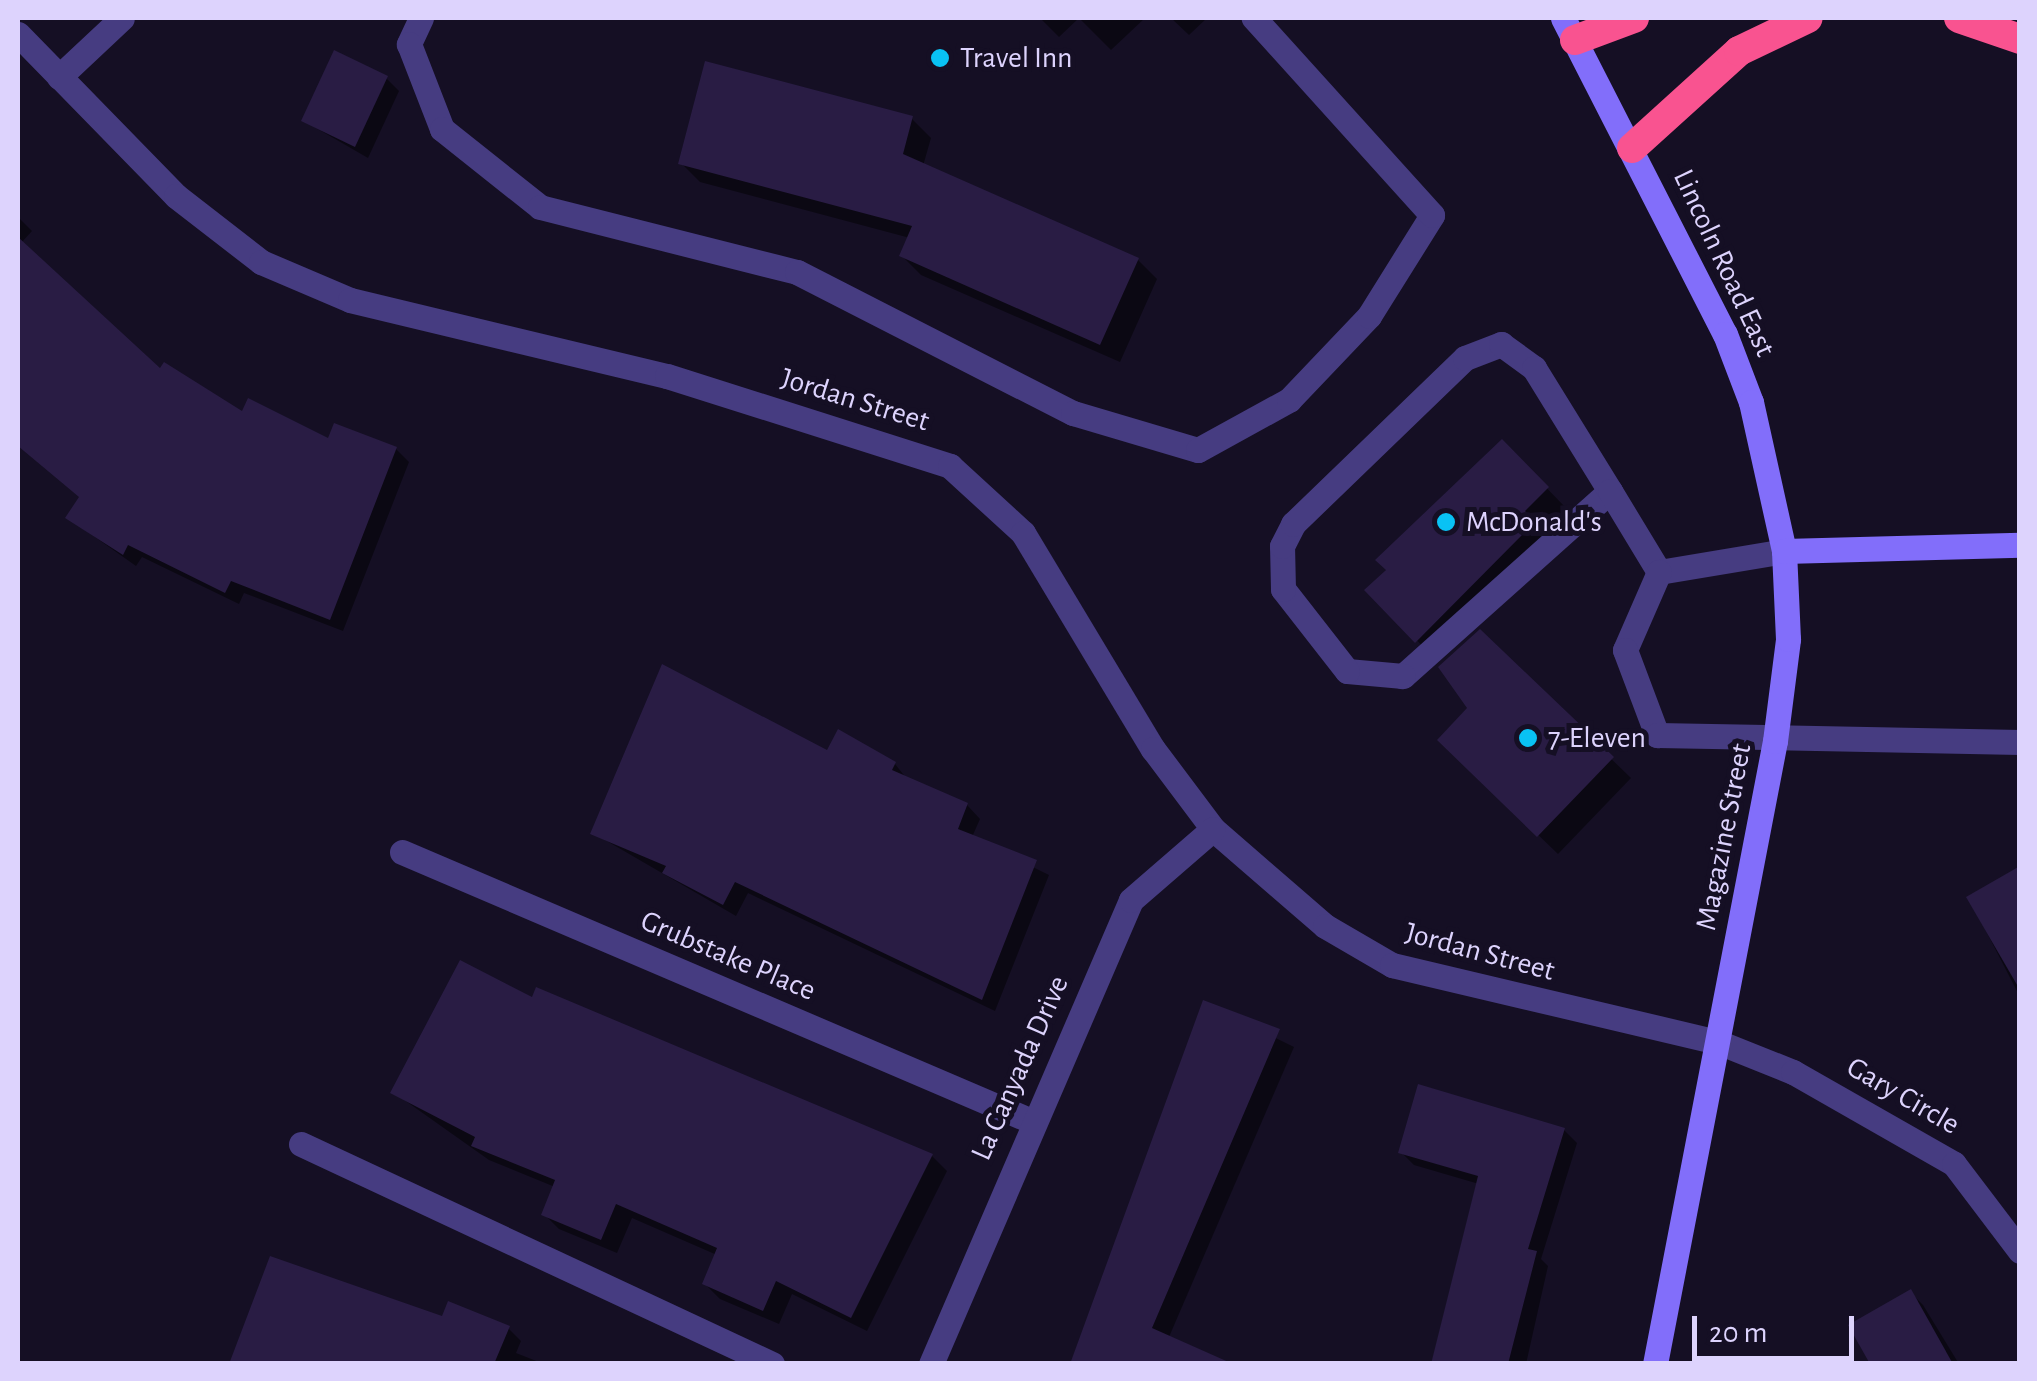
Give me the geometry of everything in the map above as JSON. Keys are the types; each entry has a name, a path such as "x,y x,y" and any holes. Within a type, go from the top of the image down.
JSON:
{"highway":[{"path":"1569,29 1634,18"},
{"path":"1632,148 1740,51 1808,18"},
{"path":"1959,18 2020,39"}],"street":[{"path":"420,18 409,44 442,129 540,207 797,272 1074,413 1198,450 1289,400 1369,316 1432,215 1254,18"},
{"path":"59,77 113,21"},
{"name":"Lincoln Road East","path":"1569,29 1632,148 1751,402 1784,551"},
{"name":"Jordan Street","path":"18,34 176,196 261,262 350,300 667,376 950,466 1023,532 1153,749 1213,829 1325,926 1392,965 1718,1042"},
{"path":"1610,491 1403,676 1347,671 1283,590 1282,546 1294,524 1465,358 1501,344 1534,368 1610,491 1659,572"},
{"path":"1659,572 1784,551 2020,545"},
{"name":"Magazine Street","path":"1655,1364 1776,741 1788,639 1784,551"},
{"path":"1659,572 1624,650 1657,734 1776,741 2020,742"},
{"name":"La Canyada Drive","path":"931,1364 1029,1120 1131,900 1213,829"},
{"name":"Grubstake Place","path":"402,852 1029,1120"},
{"name":"Gary Circle","path":"1718,1042 1891,1122 1954,1164 2020,1252"},
{"path":"301,1144 772,1364"}],"building":[{"path":"334,50 388,76 355,147 301,121"},
{"path":"705,61 913,116 903,154 1139,258 1100,345 899,256 912,226 678,164"},
{"path":"18,237 160,368 164,362 242,411 248,398 328,438 334,423 397,447 330,620 231,581 225,593 128,545 123,555 65,518 79,497 18,446"},
{"path":"1502,439 1549,487 1525,511 1535,522 1415,643 1364,590 1386,570 1375,560"},
{"path":"1480,629 1614,757 1537,837 1437,740 1467,708 1438,667"},
{"path":"662,664 827,750 838,729 896,762 892,770 968,803 958,829 1037,860 982,1000 735,882 723,905 662,873 666,866 590,834"},
{"path":"2020,866 2020,990 1966,897"},
{"path":"460,960 532,997 536,987 933,1154 851,1318 776,1281 763,1311 702,1284 717,1248 616,1204 601,1240 541,1215 555,1180 471,1146 475,1137 390,1093"},
{"path":"1203,1000 1280,1029 1152,1328 1233,1364 1070,1364"},
{"path":"1418,1084 1565,1128 1528,1249 1537,1251 1508,1364 1431,1364 1478,1176 1398,1153"},
{"path":"270,1256 442,1316 448,1301 510,1326 494,1364 229,1364"},
{"path":"1911,1289 1953,1364 1870,1364 1848,1325"}],"place":[{"name":"Travel Inn","path":"940,58"},
{"name":"McDonald's","path":"1446,522"},
{"name":"7-Eleven","path":"1528,738"}]}
